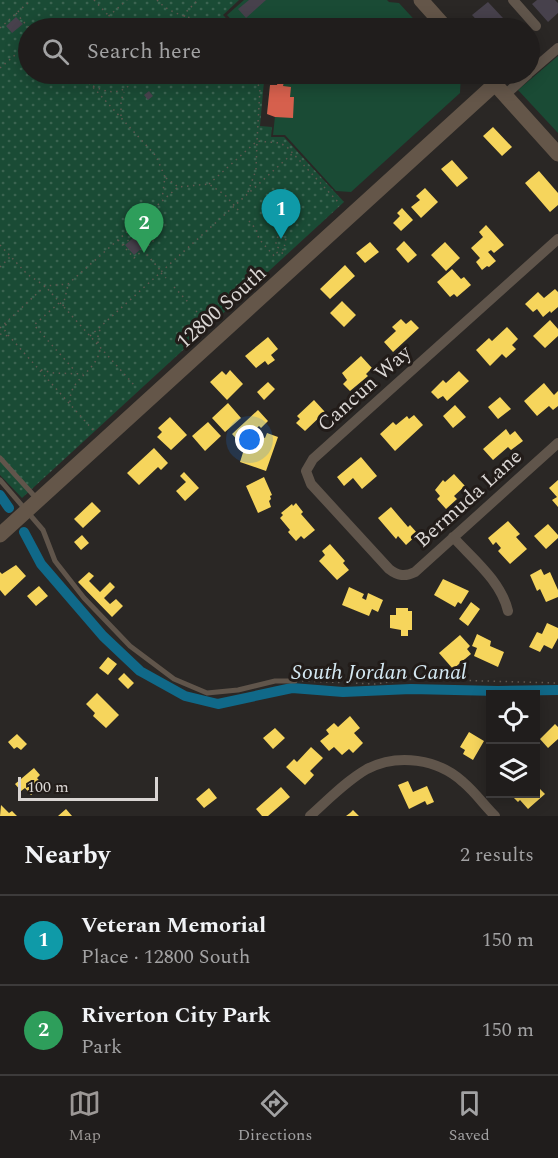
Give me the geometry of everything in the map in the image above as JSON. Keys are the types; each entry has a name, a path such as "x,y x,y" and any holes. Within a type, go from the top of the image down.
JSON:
{"street":[{"path":"421,0 437,18"},
{"path":"516,1 530,18"},
{"path":"540,64 558,48"},
{"path":"495,84 558,154"},
{"name":"12800 South","path":"0,535 495,84"},
{"name":"Cancun Way","path":"402,576 389,569 311,484 306,471 313,459 558,239"},
{"name":"Bermuda Lane","path":"402,576 416,572 558,443"},
{"path":"453,537 499,587 508,611"},
{"path":"310,816 369,768 383,763 411,760 426,762 452,773 495,816"}],"lane":[{"path":"0,458 39,500"},
{"path":"0,480 43,530 55,561 84,598 130,646 174,679 207,693 238,690 275,681 295,681"}],"path":[{"path":"0,28 31,0"},
{"path":"94,0 109,16"},
{"path":"107,18 127,0"},
{"path":"159,1 170,11 190,18"},
{"path":"184,17 196,1"},
{"path":"16,14 20,18"},
{"path":"0,68 18,53"},
{"path":"93,86 103,91 114,92 124,90 131,84"},
{"path":"246,195 256,170 260,88 258,84"},
{"path":"93,86 156,156 165,177 178,187"},
{"path":"121,117 124,90"},
{"path":"63,306 68,284 162,200 178,187 209,184 257,141 280,143 293,153 338,202"},
{"path":"90,336 293,153"},
{"path":"162,200 165,177"},
{"path":"209,184 225,195 239,212"},
{"path":"249,221 256,229 259,239 276,258"},
{"path":"118,240 134,258 143,250 154,240 138,222"},
{"path":"123,245 142,228"},
{"path":"278,236 286,237 282,247 284,254 278,254 276,251 279,246 276,243 278,236"},
{"path":"0,245 27,274 45,286 135,386"},
{"path":"143,250 166,278"},
{"path":"0,267 11,257"},
{"path":"0,328 45,286 68,284"},
{"path":"174,286 188,302"},
{"path":"60,302 34,325 76,372"},
{"path":"196,311 206,321"},
{"path":"6,322 5,331 9,336 93,430"},
{"path":"98,345 101,327"},
{"path":"0,334 9,336"},
{"path":"70,403 72,387 97,361 100,348"},
{"path":"40,369 54,373 84,374"},
{"path":"295,681 351,684 375,684 413,679 558,682"}],"green space":[{"path":"0,0 239,0 223,15 226,18 18,18 18,84 264,84 260,126 272,127 271,137 284,137 344,202 22,498 0,475"},
{"path":"244,0 387,0 399,3 413,18 230,18 227,15"},
{"path":"558,56 558,133 518,90 525,84 540,84 540,71"},
{"path":"460,84 460,93 351,192 336,191 285,135 273,135 275,116 267,114 270,85"}],"building: Homes":[{"path":"493,127 512,147 502,156 483,136"},
{"path":"452,160 468,178 457,187 441,169"},
{"path":"539,171 558,193 558,205 550,212 525,183"},
{"path":"425,188 438,202 421,218 411,207 420,200 416,196"},
{"path":"402,208 413,220 401,231 393,223 400,216 397,213"},
{"path":"486,225 504,245 494,253 491,250 488,252 496,261 482,270 476,262 480,258 471,248 483,237 479,232"},
{"path":"404,241 417,255 408,263 396,249"},
{"path":"370,242 379,252 365,263 356,253"},
{"path":"445,242 460,258 446,271 431,255"},
{"path":"345,265 355,276 330,299 320,289"},
{"path":"452,269 461,279 464,277 471,285 457,297 454,294 450,297 437,282"},
{"path":"555,289 558,292 558,307 543,317 537,309 533,312 525,304 538,292 544,298"},
{"path":"342,301 356,315 344,327 330,313"},
{"path":"401,319 406,324 411,320 419,328 393,352 384,342 396,331 392,327"},
{"path":"550,320 558,329 558,336 545,348 533,336"},
{"path":"507,327 518,339 512,345 516,349 506,358 502,354 490,366 476,350 489,338 492,341"},
{"path":"268,337 278,349 271,355 275,360 268,365 265,361 256,368 245,356"},
{"path":"361,356 372,368 366,374 368,376 350,391 343,384 347,380 342,373"},
{"path":"230,370 243,384 227,400 210,382 222,371 226,375"},
{"path":"459,371 469,381 447,401 443,396 438,399 431,392 443,380 446,383"},
{"path":"268,382 275,389 264,400 257,392"},
{"path":"544,383 554,395 558,391 558,406 553,410 549,406 537,416 524,401"},
{"path":"500,397 511,409 498,419 488,407"},
{"path":"314,400 325,412 305,431 296,423 300,419 297,416"},
{"path":"228,403 241,418 225,432 212,418"},
{"path":"455,405 466,417 453,428 443,416"},
{"path":"258,410 268,421 240,443 232,434"},
{"path":"414,415 423,425 395,451 380,434 393,422 396,425 407,416 409,419"},
{"path":"170,417 187,435 171,450 157,437 162,432 158,428"},
{"path":"208,422 221,436 205,451 192,436"},
{"path":"506,429 510,435 515,431 523,441 511,450 508,447 493,460 483,449"},
{"path":"267,433 278,437 266,471 240,462 246,443 255,447 259,436 265,438"},
{"path":"154,448 168,463 161,470 158,467 139,485 127,473"},
{"path":"361,457 377,476 362,489 353,478 344,486 337,477"},
{"path":"184,472 199,488 185,501 176,491 186,482 180,476"},
{"path":"454,474 465,486 454,496 457,499 446,509 437,499 440,496 435,490 443,480 445,482"},
{"path":"264,477 272,495 269,501 271,507 258,513 246,486"},
{"path":"558,480 558,507 552,500 557,497 549,488"},
{"path":"92,502 101,511 83,528 74,519"},
{"path":"296,503 303,512 301,514 315,530 304,539 301,536 296,541 280,518 283,515 281,513"},
{"path":"391,507 408,527 410,525 418,534 406,545 398,536 396,539 378,518"},
{"path":"508,521 520,534 516,537 527,549 510,564 498,551 501,548 496,542 493,545 488,538"},
{"path":"548,524 558,538 546,549 534,536"},
{"path":"82,535 89,543 81,550 74,542"},
{"path":"330,544 345,561 343,563 349,570 337,580 319,561 325,555 322,551"},
{"path":"16,565 26,576 5,596 0,590 0,572 2,574"},
{"path":"541,569 544,575 550,572 558,590 558,597 546,602 540,589 537,591 530,575"},
{"path":"89,572 94,576 89,581 100,592 110,582 115,587 104,598 110,604 116,599 123,606 112,617 78,582"},
{"path":"443,579 469,591 461,604 458,602 455,607 434,595"},
{"path":"39,586 48,596 36,606 27,596"},
{"path":"349,587 364,594 362,598 366,600 368,593 383,600 378,612 372,609 369,616 342,605"},
{"path":"471,602 480,609 468,626 459,619"},
{"path":"396,608 408,608 408,611 412,611 412,630 408,630 408,636 401,636 401,630 390,628 390,615 396,615"},
{"path":"547,623 558,628 558,638 552,649 544,645 540,652 529,647 537,632 542,634"},
{"path":"477,634 491,641 490,646 504,652 498,667 474,656 477,648 472,646"},
{"path":"460,635 470,646 467,649 471,654 453,669 439,653"},
{"path":"108,657 117,664 108,675 99,668"},
{"path":"124,673 134,683 128,689 118,679"},
{"path":"97,693 119,715 106,728 93,716 95,713 86,704"},
{"path":"350,716 360,728 354,733 363,743 353,753 349,749 342,755 334,747 329,751 320,741 329,734 326,730 334,723 338,727"},
{"path":"555,724 558,727 558,739 548,748 540,739"},
{"path":"275,728 285,738 273,749 263,738"},
{"path":"469,732 484,741 473,760 463,754 465,750 460,747"},
{"path":"17,734 27,744 21,750 17,747 14,749 8,742"},
{"path":"311,747 323,758 310,771 314,775 305,785 286,767 294,759 297,762"},
{"path":"34,768 40,775 37,778 43,785 31,795 25,788 21,791 15,784"},
{"path":"408,781 413,792 427,786 434,802 427,805 425,801 409,809 398,785"},
{"path":"281,787 290,797 268,816 262,816 256,809"},
{"path":"209,788 217,798 204,808 196,799"},
{"path":"540,789 545,794 528,809 520,800 518,802 514,798 540,798"},
{"path":"1,805 9,813 12,811 17,816 0,816"},
{"path":"66,809 72,816 58,816"},
{"path":"353,810 359,816 346,816 350,813"}],"building: Shops":[{"path":"284,84 283,86 291,87 290,97 294,97 293,118 267,114 270,85"}],"building: Other":[{"path":"249,0 266,0 246,18 238,9"},
{"path":"537,0 555,0 558,3 558,13 548,22 532,4"},
{"path":"488,2 503,18 475,18 472,15"},
{"path":"16,17 18,19 18,28 12,33 6,26"},
{"path":"149,91 153,96 148,100 144,95"},
{"path":"142,230 151,240 134,255 125,245"}],"waterway":[{"name":"South Jordan Canal","path":"0,495 9,508"},
{"name":"South Jordan Canal","path":"24,532 41,564 103,636 140,671 185,696 218,704 292,688 343,692 411,689 558,690"}],"place":[{"name":"Veteran Memorial","path":"281,239"},
{"name":"Riverton City Park","path":"144,253"}]}
